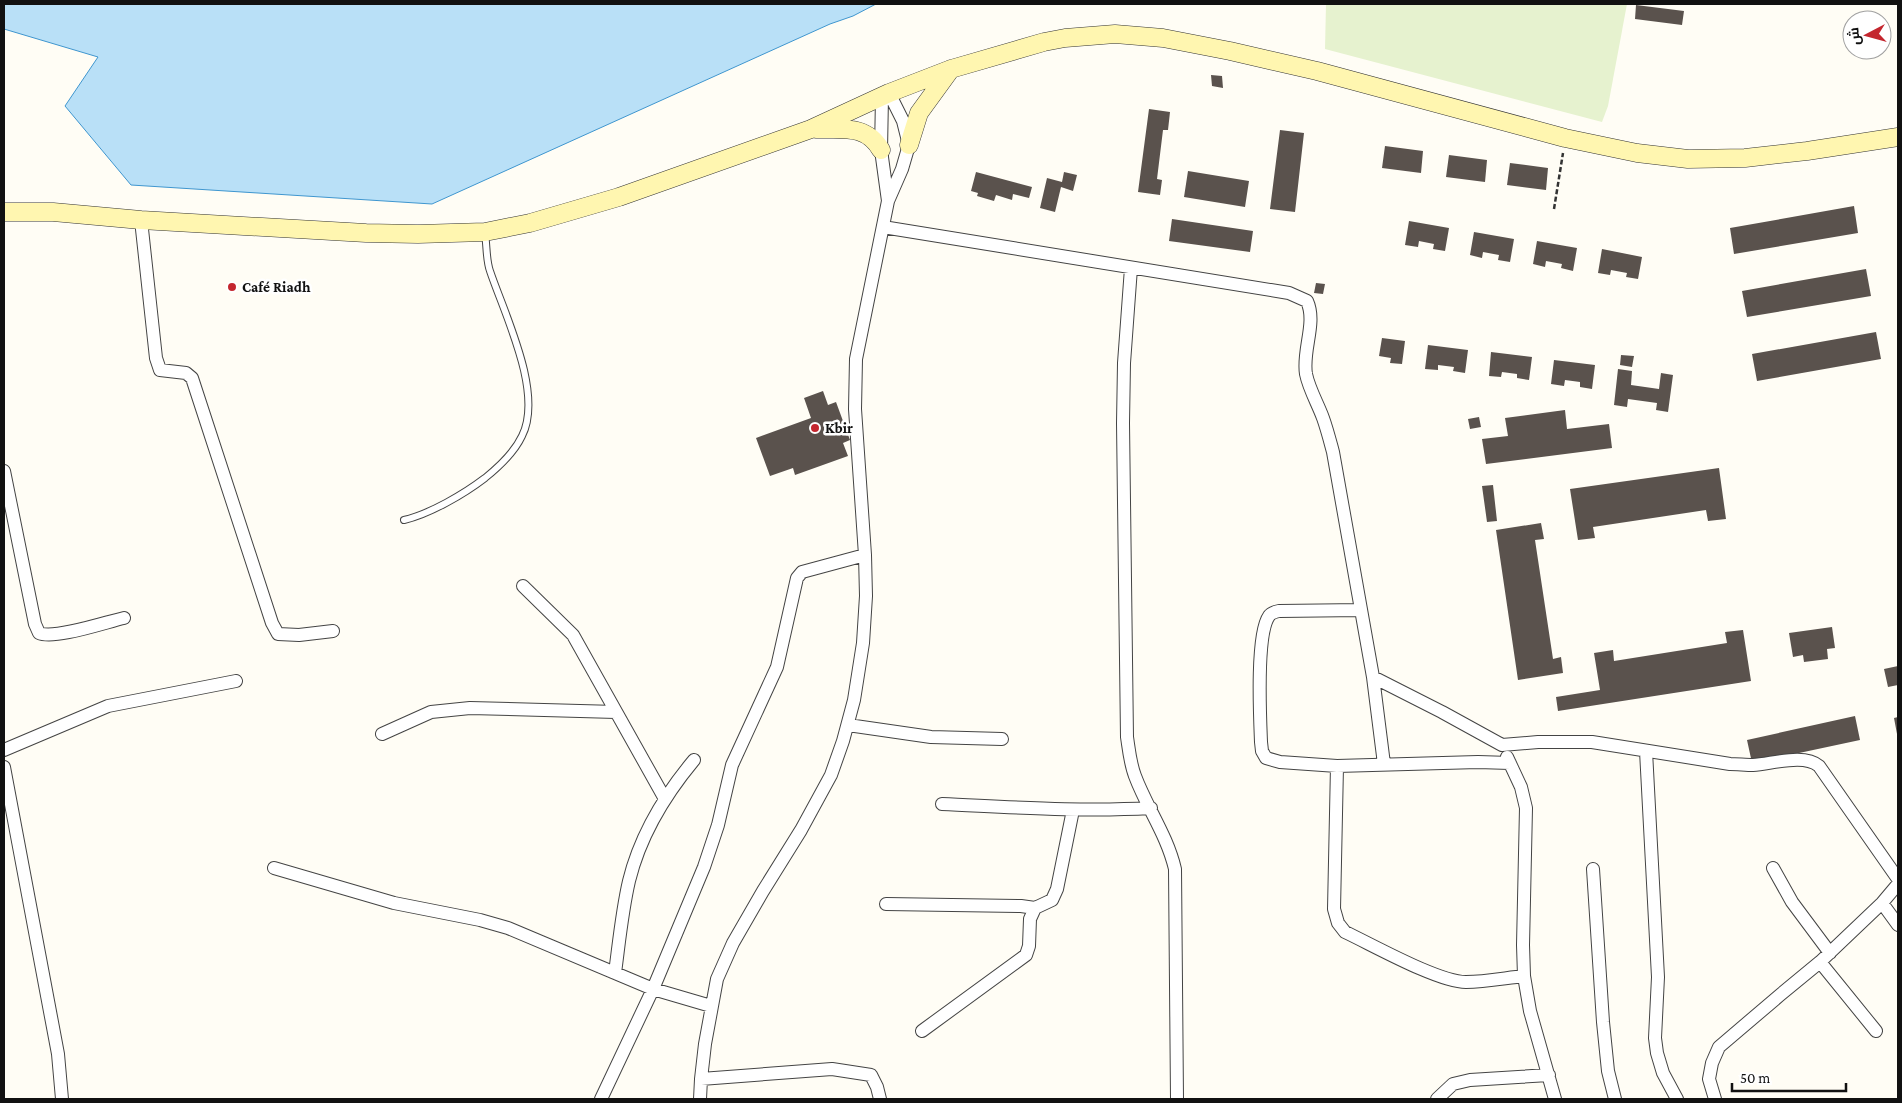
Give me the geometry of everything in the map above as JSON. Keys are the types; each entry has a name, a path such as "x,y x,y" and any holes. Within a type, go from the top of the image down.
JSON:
{"street":[{"path":"4,212 53,212 141,220 366,233 485,232 530,223 619,197 811,129 886,95 951,69 1058,39 1115,34 1138,35 1230,51 1307,69 1565,138 1637,153 1688,159 1746,158 1798,152 1898,136"},
{"path":"700,1099 711,1006 717,979 734,943 763,891 801,830 831,775 848,725 863,643 866,596 855,409 855,366 888,201 902,168 919,113 951,69"},
{"path":"886,95 903,122 909,144"},
{"path":"886,95 881,150 888,201"},
{"path":"811,129 862,131 876,140 881,150"},
{"path":"141,220 156,358 160,370 186,373 192,378 272,623 278,634 299,635 333,631"},
{"path":"883,227 1289,293 1307,301 1310,308 1310,318 1306,374 1324,420 1333,452 1373,677 1384,764"},
{"path":"1130,268 1124,363 1123,424 1127,737 1135,776 1171,850 1175,869 1177,1099"},
{"path":"4,471 35,624 39,633 51,636 124,618"},
{"path":"601,1099 654,989 704,867 718,824 732,765 777,667 797,578 802,572 865,555"},
{"path":"523,586 573,635 665,799"},
{"path":"1362,610 1272,612 1265,623 1262,635 1260,708 1261,742 1264,756 1270,760 1337,766 1478,762 1510,763"},
{"path":"1373,677 1502,745 1538,742 1592,742 1730,764 1752,765 1799,760 1814,761 1898,879"},
{"path":"4,750 108,706 236,681"},
{"path":"382,734 431,712 470,708 616,712"},
{"path":"848,725 932,737 1002,739"},
{"path":"1502,745 1521,787 1526,808 1524,976 1530,1011 1555,1099"},
{"path":"1646,751 1658,978 1655,1038 1663,1073 1678,1099"},
{"path":"615,973 629,882 646,834 673,786 694,760"},
{"path":"1337,766 1334,908 1338,923 1345,932 1424,970 1448,978 1465,982 1524,976"},
{"path":"4,767 58,1054 62,1099"},
{"path":"942,804 1074,810 1151,808"},
{"path":"886,904 1021,906 1035,908 1052,900 1057,890 1074,810"},
{"path":"274,868 394,903 480,920 508,928 654,989 711,1006"},
{"path":"1773,868 1792,902 1830,953"},
{"path":"1593,869 1603,1022 1608,1071 1615,1099"},
{"path":"1714,1099 1709,1079 1712,1063 1719,1047 1830,953 1882,903 1898,884"},
{"path":"1882,903 1898,924"},
{"path":"922,1031 1026,955 1029,946 1030,919 1035,908"},
{"path":"1820,962 1876,1031"},
{"path":"701,1078 832,1068 871,1075 880,1099"},
{"path":"1437,1099 1453,1084 1470,1080 1549,1075"}],"lane":[{"path":"404,520 418,517 473,487 505,462 523,435 529,411 527,386 511,325 490,269 485,232"}],"path":[{"path":"1554,208 1565,138"}],"green space":[{"path":"1326,4 1627,4 1608,106 1602,122 1325,49"}],"water":[{"path":"4,4 876,4 432,204 131,185 65,106 98,57 4,29"}],"building":[{"path":"1636,5 1684,11 1682,25 1635,19"},
{"path":"1211,75 1222,76 1223,88 1212,86"},
{"path":"1149,109 1170,112 1168,130 1163,130 1157,179 1162,180 1160,195 1138,192"},
{"path":"1280,130 1304,133 1295,212 1270,209"},
{"path":"1385,146 1423,151 1421,173 1382,168"},
{"path":"1449,155 1487,160 1485,182 1446,177"},
{"path":"1510,163 1548,168 1546,190 1507,185"},
{"path":"1188,171 1249,181 1245,207 1184,197"},
{"path":"976,172 1032,187 1029,198 1013,194 1012,200 996,195 994,201 977,196 978,193 971,191"},
{"path":"1064,172 1077,175 1073,191 1061,187 1055,212 1040,208 1047,178 1062,182"},
{"path":"1854,206 1858,233 1734,254 1730,228"},
{"path":"1172,219 1253,231 1250,252 1169,241"},
{"path":"1409,221 1449,228 1445,251 1433,249 1434,244 1419,241 1418,247 1405,245"},
{"path":"1474,232 1514,239 1510,262 1498,260 1499,255 1483,252 1482,258 1470,255"},
{"path":"1537,241 1577,248 1573,271 1561,268 1562,264 1546,261 1545,267 1533,264"},
{"path":"1602,249 1642,257 1638,279 1626,277 1627,273 1611,270 1610,275 1598,273"},
{"path":"1866,269 1871,296 1747,317 1742,291"},
{"path":"1316,283 1325,284 1323,294 1314,293"},
{"path":"1876,332 1881,359 1757,381 1752,354"},
{"path":"1382,338 1405,341 1402,364 1390,363 1391,358 1379,356"},
{"path":"1428,345 1468,350 1465,373 1453,371 1454,367 1438,365 1438,370 1425,369"},
{"path":"1491,352 1532,357 1529,380 1517,378 1517,374 1502,372 1501,377 1489,376"},
{"path":"1621,355 1634,356 1632,367 1620,365"},
{"path":"1554,360 1595,365 1592,389 1580,387 1580,382 1565,380 1564,386 1551,384"},
{"path":"1618,369 1632,371 1631,385 1659,389 1661,373 1673,375 1668,412 1656,410 1657,403 1628,399 1627,407 1614,405"},
{"name":"Kbir","path":"823,391 828,405 836,402 850,440 843,443 848,456 795,475 793,468 770,476 756,438 811,418 804,398"},
{"path":"1565,410 1567,429 1609,424 1612,448 1486,464 1482,439 1508,436 1505,418"},
{"path":"1479,417 1481,427 1470,429 1468,419"},
{"path":"1719,468 1726,519 1708,521 1706,510 1593,527 1595,538 1578,540 1570,489"},
{"path":"1493,485 1497,521 1487,522 1482,486"},
{"path":"1541,523 1544,539 1535,540 1553,659 1561,657 1563,673 1518,680 1496,530"},
{"path":"1832,627 1835,648 1827,649 1828,659 1804,662 1803,655 1793,657 1789,633"},
{"path":"1743,630 1751,681 1558,711 1556,697 1600,690 1594,653 1613,650 1614,661 1727,643 1725,632"},
{"path":"1898,666 1898,685 1888,687 1884,669"},
{"path":"1855,716 1860,740 1752,763 1747,740"},
{"path":"1898,717 1898,733 1897,734 1894,718"}],"place":[{"name":"Café Riadh","path":"232,287"},
{"name":"Kbir","path":"815,428"}]}
